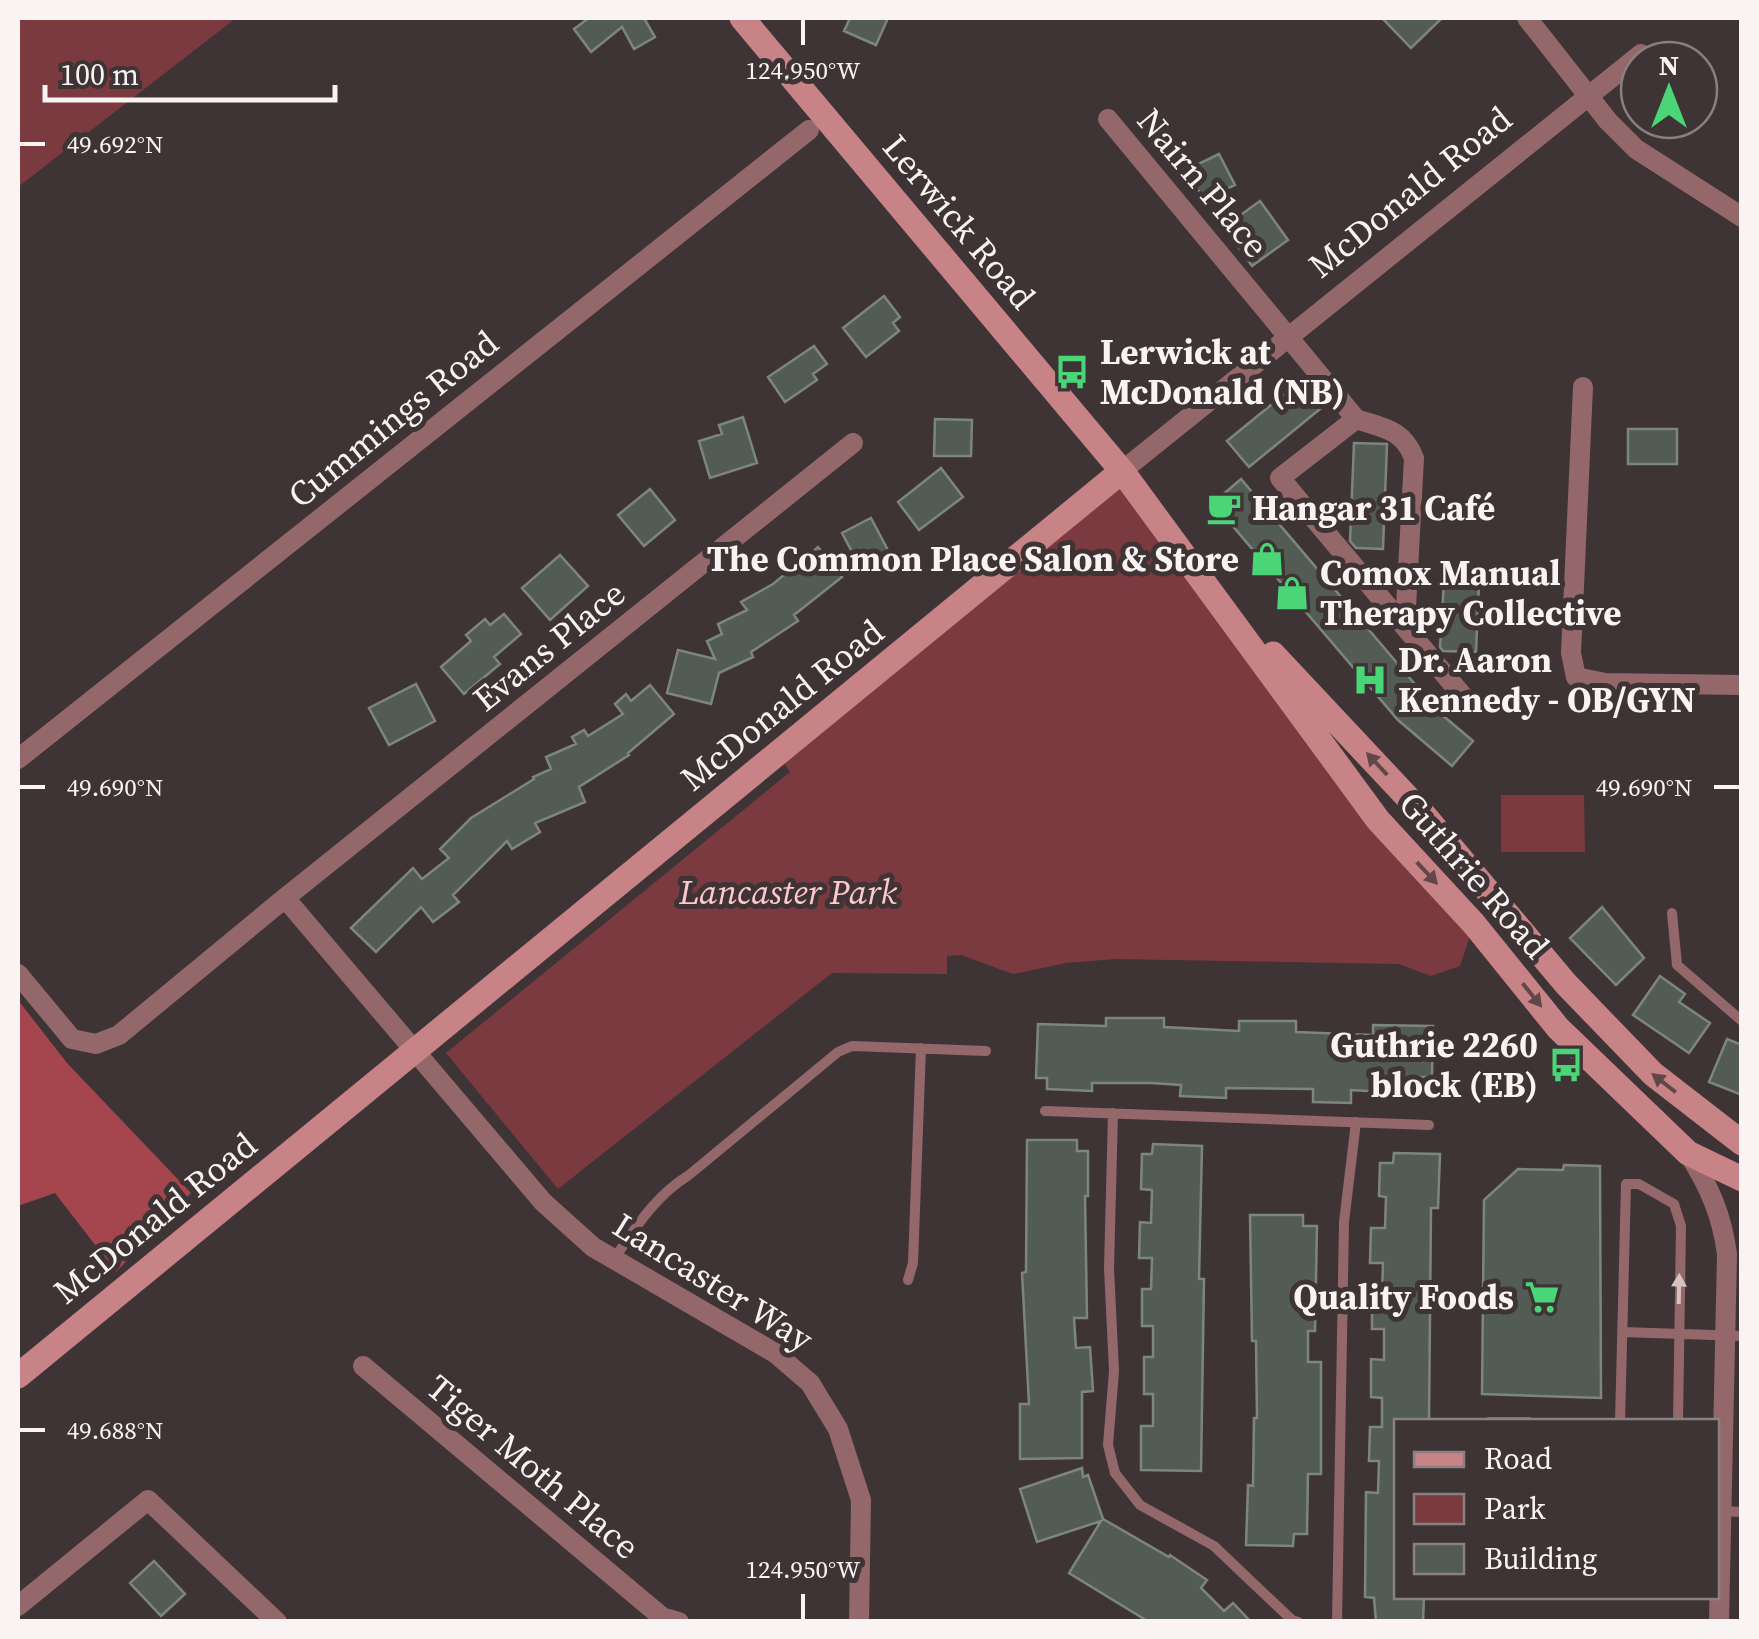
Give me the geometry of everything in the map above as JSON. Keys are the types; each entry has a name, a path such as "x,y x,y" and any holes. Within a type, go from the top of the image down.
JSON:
{"main road":[{"name":"Lerwick Road","path":"742,18 1122,472"},
{"name":"Guthrie Road","path":"1122,472 1378,820 1474,924 1558,1028 1688,1153 1742,1179"},
{"name":"McDonald Road","path":"18,1376 1122,472"},
{"name":"Guthrie Road","path":"1198,574 1424,815 1566,984 1652,1074 1742,1143"}],"street":[{"path":"1528,18 1636,149 1740,212"},
{"name":"McDonald Road","path":"1122,472 1619,70"},
{"name":"Nairn Place","path":"1108,119 1356,419"},
{"name":"Cummings Road","path":"18,759 809,130"},
{"path":"1583,388 1571,653 1576,677 1605,683 1742,685"},
{"path":"1404,626 1414,458 1408,442 1397,434 1356,419 1280,478 1404,626 1462,694"},
{"name":"Evans Place","path":"18,974 72,1039 96,1044 119,1035 853,444"},
{"name":"Lancaster Way","path":"285,898 544,1202 593,1247 775,1353 810,1383 838,1429 861,1500 859,1622"},
{"path":"1688,1153 1712,1190 1723,1222 1734,1336 1726,1468 1731,1511 1719,1622"},
{"path":"1727,1254 1742,1234"},
{"name":"Tiger Moth Place","path":"363,1366 667,1620"},
{"path":"18,1606 148,1500 277,1622"}],"lane":[{"path":"1672,913 1677,965 1742,1021"},
{"path":"614,1259 652,1204 670,1187 838,1052 852,1046 986,1051"},
{"path":"908,1280 912,1263 920,1048"},
{"path":"1044,1111 1430,1125"},
{"path":"1113,1114 1110,1268 1114,1371 1108,1444 1115,1473 1140,1505 1214,1546 1298,1622"},
{"path":"1338,1622 1344,1222 1356,1122"},
{"path":"1620,1419 1626,1184 1639,1184 1674,1204 1680,1226 1678,1419"},
{"path":"1622,1332 1734,1336"}],"green space":[{"path":"18,18 236,18 18,187"},
{"name":"Lancaster Park","path":"1122,471 1474,924 1460,966 1431,976 1399,964 1115,959 1066,963 1013,974 961,955 947,956 947,974 832,973 558,1189 446,1053 790,772 777,753"},
{"path":"1501,795 1584,795 1585,852 1501,852"}],"shaded area":[{"path":"18,1000 67,1063 191,1193 116,1272 55,1193 18,1206"}],"building":[{"path":"589,18 644,18 655,37 634,49 622,27 591,52 574,29"},
{"path":"850,18 888,18 876,45 844,31"},
{"path":"1382,18 1442,18 1411,48"},
{"path":"1219,154 1235,185 1203,200 1188,169"},
{"path":"1260,201 1288,240 1252,266 1224,227"},
{"path":"884,296 900,317 893,323 899,331 866,357 843,328"},
{"path":"814,346 827,364 813,374 817,380 785,402 768,377"},
{"path":"1304,378 1326,404 1249,467 1227,441"},
{"path":"743,417 757,463 710,478 699,441 722,434 719,425"},
{"path":"935,419 972,420 971,456 934,456"},
{"path":"1628,429 1677,429 1677,464 1628,464"},
{"path":"1354,443 1387,444 1383,549 1356,548 1350,541"},
{"path":"941,468 963,497 919,530 898,502"},
{"path":"1241,479 1414,683 1409,687 1473,741 1452,766 1398,720 1213,503"},
{"path":"650,489 675,520 644,546 618,515"},
{"path":"871,518 890,554 861,569 842,533"},
{"path":"818,547 842,577 794,615 798,621 751,652 753,657 719,673 711,704 667,693 678,650 715,659 707,641 722,634 718,624 747,610 741,602 773,584"},
{"path":"560,555 588,586 550,620 522,588"},
{"path":"1444,581 1479,583 1476,652 1443,651 1440,647"},
{"path":"504,614 521,634 494,657 500,664 464,694 441,667 471,641 466,635 485,619 490,625"},
{"path":"416,684 435,721 389,745 369,708"},
{"path":"650,685 674,714 629,755 579,787 585,802 535,823 540,832 512,849 507,841 453,895 459,902 433,922 421,907 376,952 351,928 413,868 422,879 449,858 440,849 471,818 551,769 546,757 576,744 572,737 584,730 588,736 623,714 615,704 626,694 631,701"},
{"path":"1602,907 1644,958 1616,985 1570,938"},
{"path":"1660,976 1685,994 1679,1002 1710,1023 1689,1053 1633,1015"},
{"path":"1106,1018 1164,1018 1164,1027 1239,1031 1239,1021 1296,1021 1296,1032 1373,1035 1373,1025 1433,1026 1432,1077 1419,1077 1419,1094 1351,1090 1351,1103 1313,1102 1313,1089 1226,1088 1226,1098 1180,1096 1181,1085 1151,1083 1092,1083 1092,1091 1047,1089 1047,1078 1036,1078 1038,1024 1106,1026"},
{"path":"1727,1039 1742,1045 1742,1095 1709,1082"},
{"path":"1027,1140 1077,1140 1077,1151 1088,1151 1087,1318 1074,1318 1076,1348 1090,1347 1093,1391 1082,1392 1082,1458 1020,1459 1020,1404 1029,1404 1022,1273 1026,1272"},
{"path":"1153,1144 1202,1146 1201,1471 1141,1470 1141,1426 1153,1426 1153,1394 1144,1394 1144,1357 1153,1357 1153,1326 1142,1326 1142,1289 1151,1289 1152,1258 1139,1258 1140,1222 1151,1223 1152,1190 1141,1189 1142,1154 1152,1154"},
{"path":"1394,1153 1440,1154 1438,1208 1431,1208 1429,1419 1394,1419 1394,1599 1424,1599 1423,1622 1376,1622 1374,1598 1365,1597 1366,1492 1378,1493 1379,1461 1369,1461 1370,1427 1382,1427 1382,1398 1371,1397 1371,1359 1384,1360 1384,1329 1372,1329 1372,1293 1382,1293 1383,1263 1370,1263 1371,1228 1385,1228 1386,1197 1379,1196 1380,1163 1393,1163"},
{"name":"Quality Foods","path":"1564,1165 1600,1166 1601,1398 1482,1394 1484,1200 1518,1169 1563,1170"},
{"path":"1250,1215 1303,1215 1303,1226 1317,1226 1315,1331 1308,1331 1308,1362 1321,1362 1321,1474 1308,1474 1307,1534 1294,1534 1293,1546 1246,1545 1248,1485 1253,1486 1257,1418"},
{"path":"1082,1468 1103,1519 1207,1580 1201,1588 1224,1611 1233,1603 1251,1622 1149,1622 1069,1573 1101,1521 1037,1542 1020,1489"},
{"path":"154,1561 185,1594 161,1616 130,1583"}],"place":[{"name":"Lerwick at McDonald (NB)","path":"1072,372"},
{"name":"Hangar 31 Café","path":"1224,508"},
{"name":"The Common Place Salon & Store","path":"1267,559"},
{"name":"Comox Manual Therapy Collective","path":"1292,593"},
{"name":"Dr. Aaron Kennedy - OB/GYN","path":"1370,680"},
{"name":"Guthrie 2260 block (EB)","path":"1566,1065"},
{"name":"Quality Foods","path":"1542,1297"}]}
